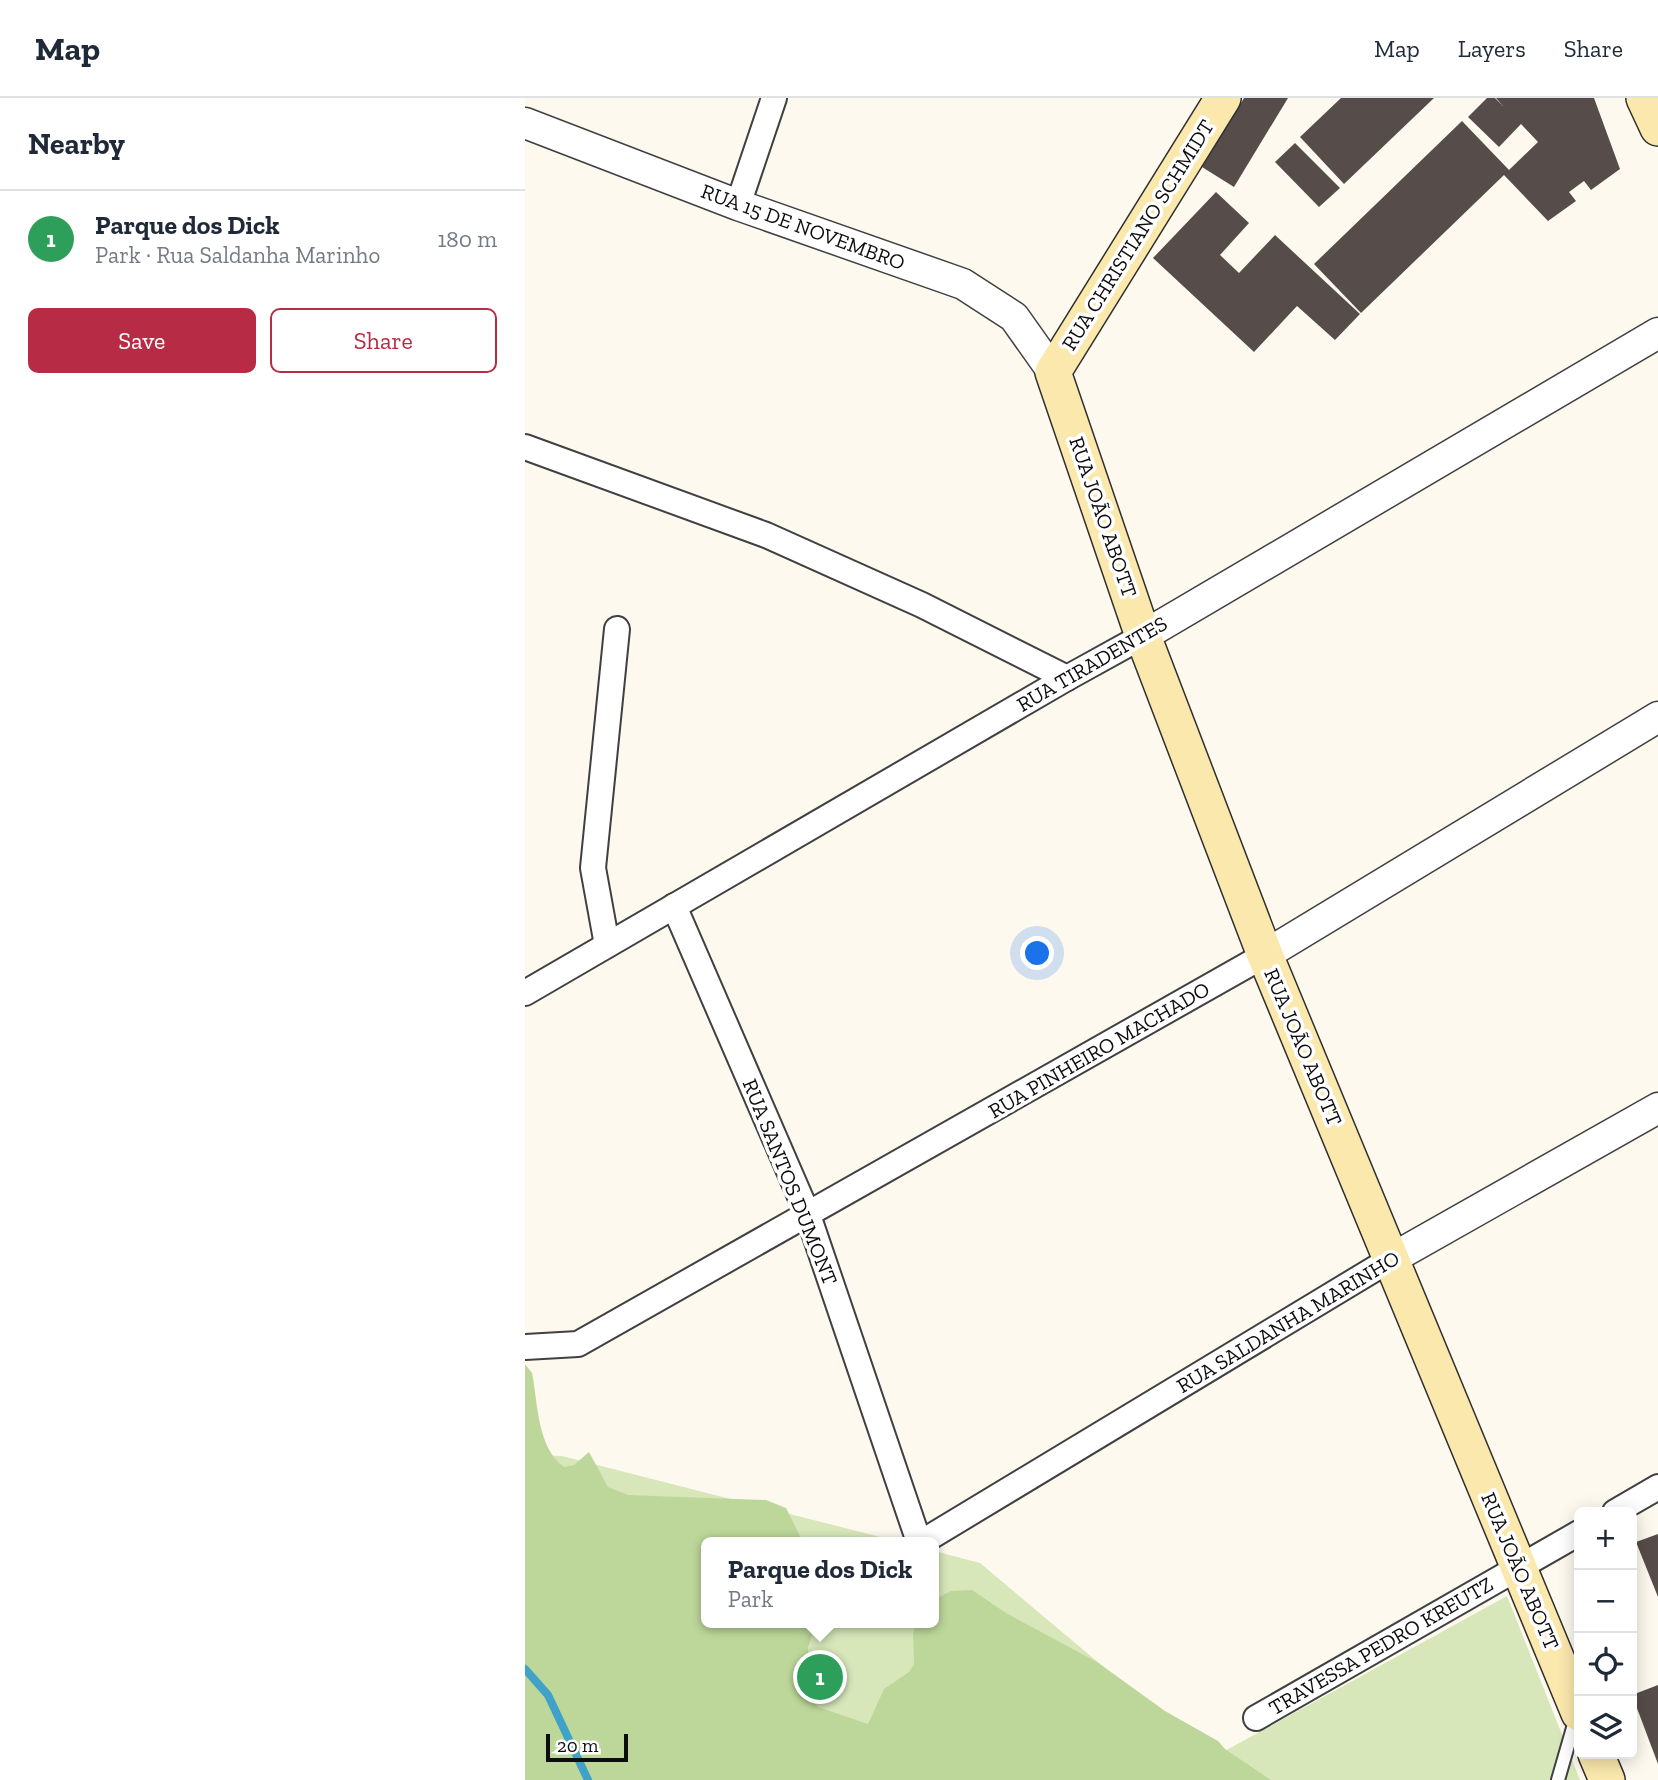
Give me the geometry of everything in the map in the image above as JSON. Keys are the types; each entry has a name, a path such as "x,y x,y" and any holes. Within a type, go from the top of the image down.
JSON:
{"main road":[{"name":"RUA CHRISTIANO SCHMIDT","path":"1053,372 1223,98"},
{"path":"1644,98 1658,128"},
{"name":"RUA JOÃO ABOTT","path":"1053,372 1143,636 1265,955 1574,1700"},
{"path":"1598,1759 1607,1780"}],"street":[{"path":"738,205 773,98"},
{"name":"RUA 15 DE NOVEMBRO","path":"525,123 738,205 963,284 1014,317 1053,372"},
{"name":"RUA TIRADENTES","path":"525,993 1143,636 1658,333"},
{"path":"525,447 766,535 922,605 1067,678"},
{"path":"607,945 593,868 617,629"},
{"name":"RUA PINHEIRO MACHADO","path":"525,1347 578,1344 1265,955 1658,717"},
{"name":"RUA SANTOS DUMONT","path":"674,906 808,1215 918,1537"},
{"name":"RUA SALDANHA MARINHO","path":"928,1537 1391,1259 1658,1108"},
{"path":"1624,1507 1658,1488"},
{"name":"TRAVESSA PEDRO KREUTZ","path":"1256,1718 1574,1536"}],"lane":[{"path":"1558,1780 1574,1728"}],"green space":[{"path":"525,1364 532,1373 540,1424 548,1449 564,1467 574,1465 589,1452 608,1487 628,1495 766,1500 786,1508 800,1537 701,1537 701,1628 815,1628 808,1647 811,1698 818,1707 868,1724 884,1689 909,1672 914,1664 915,1628 939,1628 939,1597 951,1591 972,1590 1006,1613 1097,1662 1165,1711 1218,1741 1225,1749 1271,1780 525,1780"},
{"path":"525,1455 562,1456 880,1537 701,1537 701,1628 939,1628 939,1552 980,1563 1212,1758 1507,1596 1580,1780 525,1780"}],"building":[{"path":"1244,98 1288,98 1234,187 1202,167"},
{"path":"1341,98 1434,98 1344,184 1300,137"},
{"path":"1487,98 1495,98 1503,106 1496,98 1594,98 1620,169 1591,190 1584,181 1569,192 1576,201 1548,221 1504,175 1361,313 1314,264 1462,121 1509,170 1538,142 1521,124 1499,147 1468,117"},
{"path":"1295,143 1340,188 1319,207 1275,162"},
{"path":"1216,192 1249,223 1220,255 1239,273 1275,235 1360,314 1335,340 1297,306 1254,352 1153,258"},
{"path":"1658,1534 1658,1597 1637,1544 1637,1542"},
{"path":"1658,1685 1658,1764 1637,1708 1637,1693"}],"waterway":[{"path":"525,1669 548,1695 588,1780"}],"place":[{"name":"Parque dos Dick","path":"820,1677"}]}
